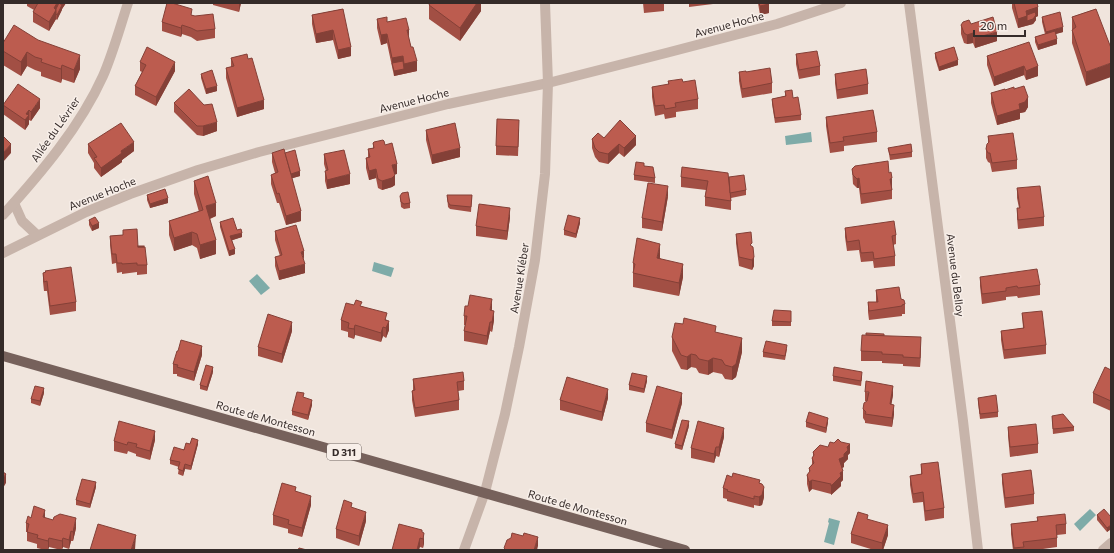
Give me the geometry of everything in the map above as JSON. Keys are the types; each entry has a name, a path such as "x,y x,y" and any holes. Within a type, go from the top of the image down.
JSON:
{"main road":[{"name":"Route de Montesson","path":"3,356 685,550"}],"street":[{"name":"Allée du Lévrier","path":"3,215 47,163 80,119 103,76 128,3"},
{"name":"Avenue Kléber","path":"464,550 484,492 504,414 516,362 535,260 545,174 548,83 545,3"},
{"name":"Avenue Hoche","path":"3,253 86,212 130,194 198,170 259,152 448,104 548,83 777,24 842,3"},
{"name":"Avenue du Belloy","path":"909,3 963,421 978,550"},
{"path":"14,203 22,221 37,235"},
{"path":"1103,550 1111,543"}],"water":[{"path":"811,132 812,142 786,145 785,136"},
{"path":"374,262 394,268 391,277 372,271"},
{"path":"257,274 270,288 261,295 249,281"},
{"path":"1090,509 1096,515 1080,531 1074,524"},
{"path":"829,518 840,521 834,545 824,542"}],"building":[{"path":"38,3 57,3 54,8 56,10 49,22 33,12"},
{"path":"59,3 62,5 57,15 56,9"},
{"path":"167,3 192,9 191,15 195,16 213,14 215,29 197,31 182,25 181,28 162,22"},
{"path":"430,3 477,3 460,28 429,5"},
{"path":"759,3 769,3 769,4 760,6"},
{"path":"1014,3 1037,3 1038,7 1026,11 1027,16 1018,19"},
{"path":"343,9 351,47 338,50 333,30 316,34 312,15"},
{"path":"1096,9 1111,48 1111,63 1086,72 1072,30 1076,27 1072,17"},
{"path":"1035,12 1036,15 1033,19 1027,21 1027,15"},
{"path":"1060,12 1063,27 1046,32 1042,17"},
{"path":"387,17 387,22 406,18 411,47 413,47 417,61 404,64 403,56 392,58 387,34 381,35 377,19"},
{"path":"993,17 997,32 975,38 973,33 967,35 964,33 961,25 963,22 969,20 971,24"},
{"path":"14,25 38,40 80,55 74,70 62,65 61,69 41,62 42,59 27,52 21,62 3,51 3,43"},
{"path":"1055,31 1057,39 1038,45 1035,37"},
{"path":"1029,42 1038,66 1026,71 1024,66 994,77 987,56"},
{"path":"147,47 175,62 156,97 135,86 146,65 140,62"},
{"path":"954,47 958,60 939,67 935,53"},
{"path":"817,51 820,66 799,70 796,54"},
{"path":"247,54 248,59 252,58 264,100 237,108 226,68 234,66 231,58"},
{"path":"403,61 404,69 394,71 392,63"},
{"path":"770,68 772,83 742,89 739,72"},
{"path":"866,69 868,84 837,90 835,74"},
{"path":"212,70 217,86 206,89 201,74"},
{"path":"682,79 683,82 695,80 698,99 675,103 676,107 665,109 664,105 655,106 652,87 669,84 668,81"},
{"path":"18,84 40,99 31,112 29,110 26,114 29,115 25,120 3,105"},
{"path":"1024,86 1028,97 1025,102 1019,104 1020,109 997,116 991,93"},
{"path":"189,89 204,105 212,104 217,122 197,126 174,103"},
{"path":"792,90 793,98 798,97 801,115 775,118 772,99 786,96 785,91"},
{"path":"873,110 877,132 843,137 844,141 830,143 826,117"},
{"path":"497,119 519,120 518,147 496,146"},
{"path":"620,120 636,136 624,148 619,144 608,154 599,152 595,148 592,139 598,133 604,138"},
{"path":"121,123 134,142 121,151 122,153 101,168 94,158 97,157 88,144"},
{"path":"455,123 460,148 432,155 426,130"},
{"path":"1013,133 1017,160 992,163 990,153 988,153 986,149 989,142 988,136"},
{"path":"3,136 11,144 3,153"},
{"path":"383,140 385,145 392,143 397,164 392,165 395,175 392,178 382,181 378,179 376,169 369,171 366,158 370,157 368,149 374,148 373,143"},
{"path":"911,144 912,152 890,155 888,148"},
{"path":"284,149 301,211 286,216 279,193 277,194 271,175 278,172 272,153"},
{"path":"295,150 300,171 291,174 285,153"},
{"path":"344,150 350,174 327,180 325,171 328,170 324,154"},
{"path":"888,161 889,173 891,172 892,178 890,179 892,190 861,194 859,178 857,179 853,175 852,169 855,166"},
{"path":"636,162 644,163 644,166 653,167 655,178 634,175"},
{"path":"682,167 728,173 731,201 705,197 708,181 681,177"},
{"path":"744,175 746,190 730,193 729,177"},
{"path":"208,176 216,203 206,206 216,240 200,245 197,234 192,232 174,238 169,221 203,210 194,181"},
{"path":"648,183 668,186 662,222 642,218"},
{"path":"1040,186 1044,217 1018,220 1017,208 1020,208 1017,188"},
{"path":"165,189 168,198 150,204 147,195"},
{"path":"408,192 410,203 404,204 401,202 400,196 402,193"},
{"path":"447,195 472,195 471,207 450,205"},
{"path":"479,204 510,208 507,231 476,226"},
{"path":"568,215 580,218 576,234 564,230"},
{"path":"95,217 99,223 92,226 89,220"},
{"path":"233,218 237,230 241,229 242,233 230,236 235,249 229,251 220,222"},
{"path":"894,221 896,235 892,236 895,256 874,259 873,252 861,253 859,240 847,242 845,228"},
{"path":"296,225 304,251 301,252 305,264 279,271 275,257 282,255 275,231"},
{"path":"137,229 138,247 145,247 147,265 137,265 137,263 117,263 116,254 112,254 110,236 123,235 123,230"},
{"path":"751,232 752,243 750,245 753,247 754,257 752,260 739,257 736,234"},
{"path":"637,238 660,244 657,258 683,264 679,283 633,273"},
{"path":"71,267 76,302 50,306 47,281 44,282 43,273 46,272 45,271"},
{"path":"1037,269 1040,285 1018,288 1017,286 1006,288 1006,291 982,294 980,277"},
{"path":"899,287 901,299 904,300 905,304 902,306 869,311 868,302 878,302 876,290"},
{"path":"470,295 492,299 490,310 494,311 487,336 464,331 467,316 464,316 465,306 468,306"},
{"path":"356,300 362,302 360,306 387,313 385,320 389,321 386,328 383,327 381,333 355,325 354,329 348,328 349,323 341,320 346,303 354,305"},
{"path":"774,310 791,311 791,322 772,321"},
{"path":"1042,311 1046,345 1004,350 1001,331 1024,328 1022,313"},
{"path":"268,314 292,322 282,354 258,347"},
{"path":"684,318 716,326 715,332 742,338 736,364 732,367 725,365 722,360 713,358 708,361 699,359 696,355 691,354 687,357 681,355 672,337 675,323 683,324"},
{"path":"866,333 884,334 884,336 866,335"},
{"path":"862,335 921,337 920,358 903,357 903,355 882,354 882,352 861,351"},
{"path":"181,340 202,346 194,372 177,367 178,365 173,364"},
{"path":"766,341 787,345 785,356 763,352"},
{"path":"206,365 213,367 207,387 200,385"},
{"path":"834,367 862,372 861,381 833,376"},
{"path":"1105,367 1111,370 1111,401 1093,393"},
{"path":"463,372 464,381 457,382 459,400 415,408 412,391 415,390 413,379"},
{"path":"632,373 647,376 644,389 629,385"},
{"path":"567,377 608,389 602,412 560,400"},
{"path":"866,381 893,386 890,404 894,405 892,418 865,414 866,412 863,409 864,403 867,401 869,392 865,392"},
{"path":"35,386 44,388 40,401 31,399"},
{"path":"657,386 682,393 672,430 646,423"},
{"path":"297,392 304,393 303,397 312,400 308,415 292,411"},
{"path":"996,395 998,412 980,414 978,398"},
{"path":"809,412 828,418 826,428 806,422"},
{"path":"1063,414 1074,427 1053,429 1052,416"},
{"path":"682,420 689,421 682,446 675,444"},
{"path":"119,421 155,431 150,451 136,447 137,444 128,442 127,445 114,441"},
{"path":"698,421 724,428 719,447 716,447 714,454 691,448"},
{"path":"1036,424 1038,444 1010,447 1008,427"},
{"path":"192,438 198,440 191,466 185,464 183,471 178,469 180,462 170,460 174,447 184,450 186,443 190,444"},
{"path":"838,439 841,442 850,444 847,447 848,450 844,454 844,457 839,459 843,471 840,473 841,476 831,486 831,484 812,480 809,482 807,475 810,471 809,468 814,463 812,458 814,455 813,452 820,445 828,447 830,442 834,443"},
{"path":"938,462 944,508 925,511 923,492 913,494 910,476 922,474 921,464"},
{"path":"1031,470 1034,494 1005,498 1002,474"},
{"path":"733,473 760,480 759,483 764,487 762,495 759,497 754,496 754,499 727,491 728,490 723,488 727,475 732,477"},
{"path":"82,479 96,482 90,504 76,500"},
{"path":"282,483 296,487 295,491 311,496 302,528 288,524 289,520 273,515"},
{"path":"344,500 352,503 351,507 366,512 359,536 336,529"},
{"path":"34,506 45,510 43,517 53,520 54,517 60,514 76,518 73,532 71,531 69,540 63,538 62,541 49,538 48,541 37,538 38,535 27,532 29,524 26,523 28,516 31,518"},
{"path":"1104,509 1111,517 1111,525 1107,528 1097,515"},
{"path":"858,512 868,515 867,519 888,525 882,543 851,534"},
{"path":"1065,514 1066,524 1056,525 1057,538 1023,542 1024,547 1014,548 1011,524 1038,521 1037,517"},
{"path":"98,524 136,535 131,550 90,550"},
{"path":"399,524 422,530 424,533 423,539 420,538 417,550 392,550"},
{"path":"512,533 523,536 524,533 538,537 534,550 506,550 504,548 507,540 511,538"}]}
